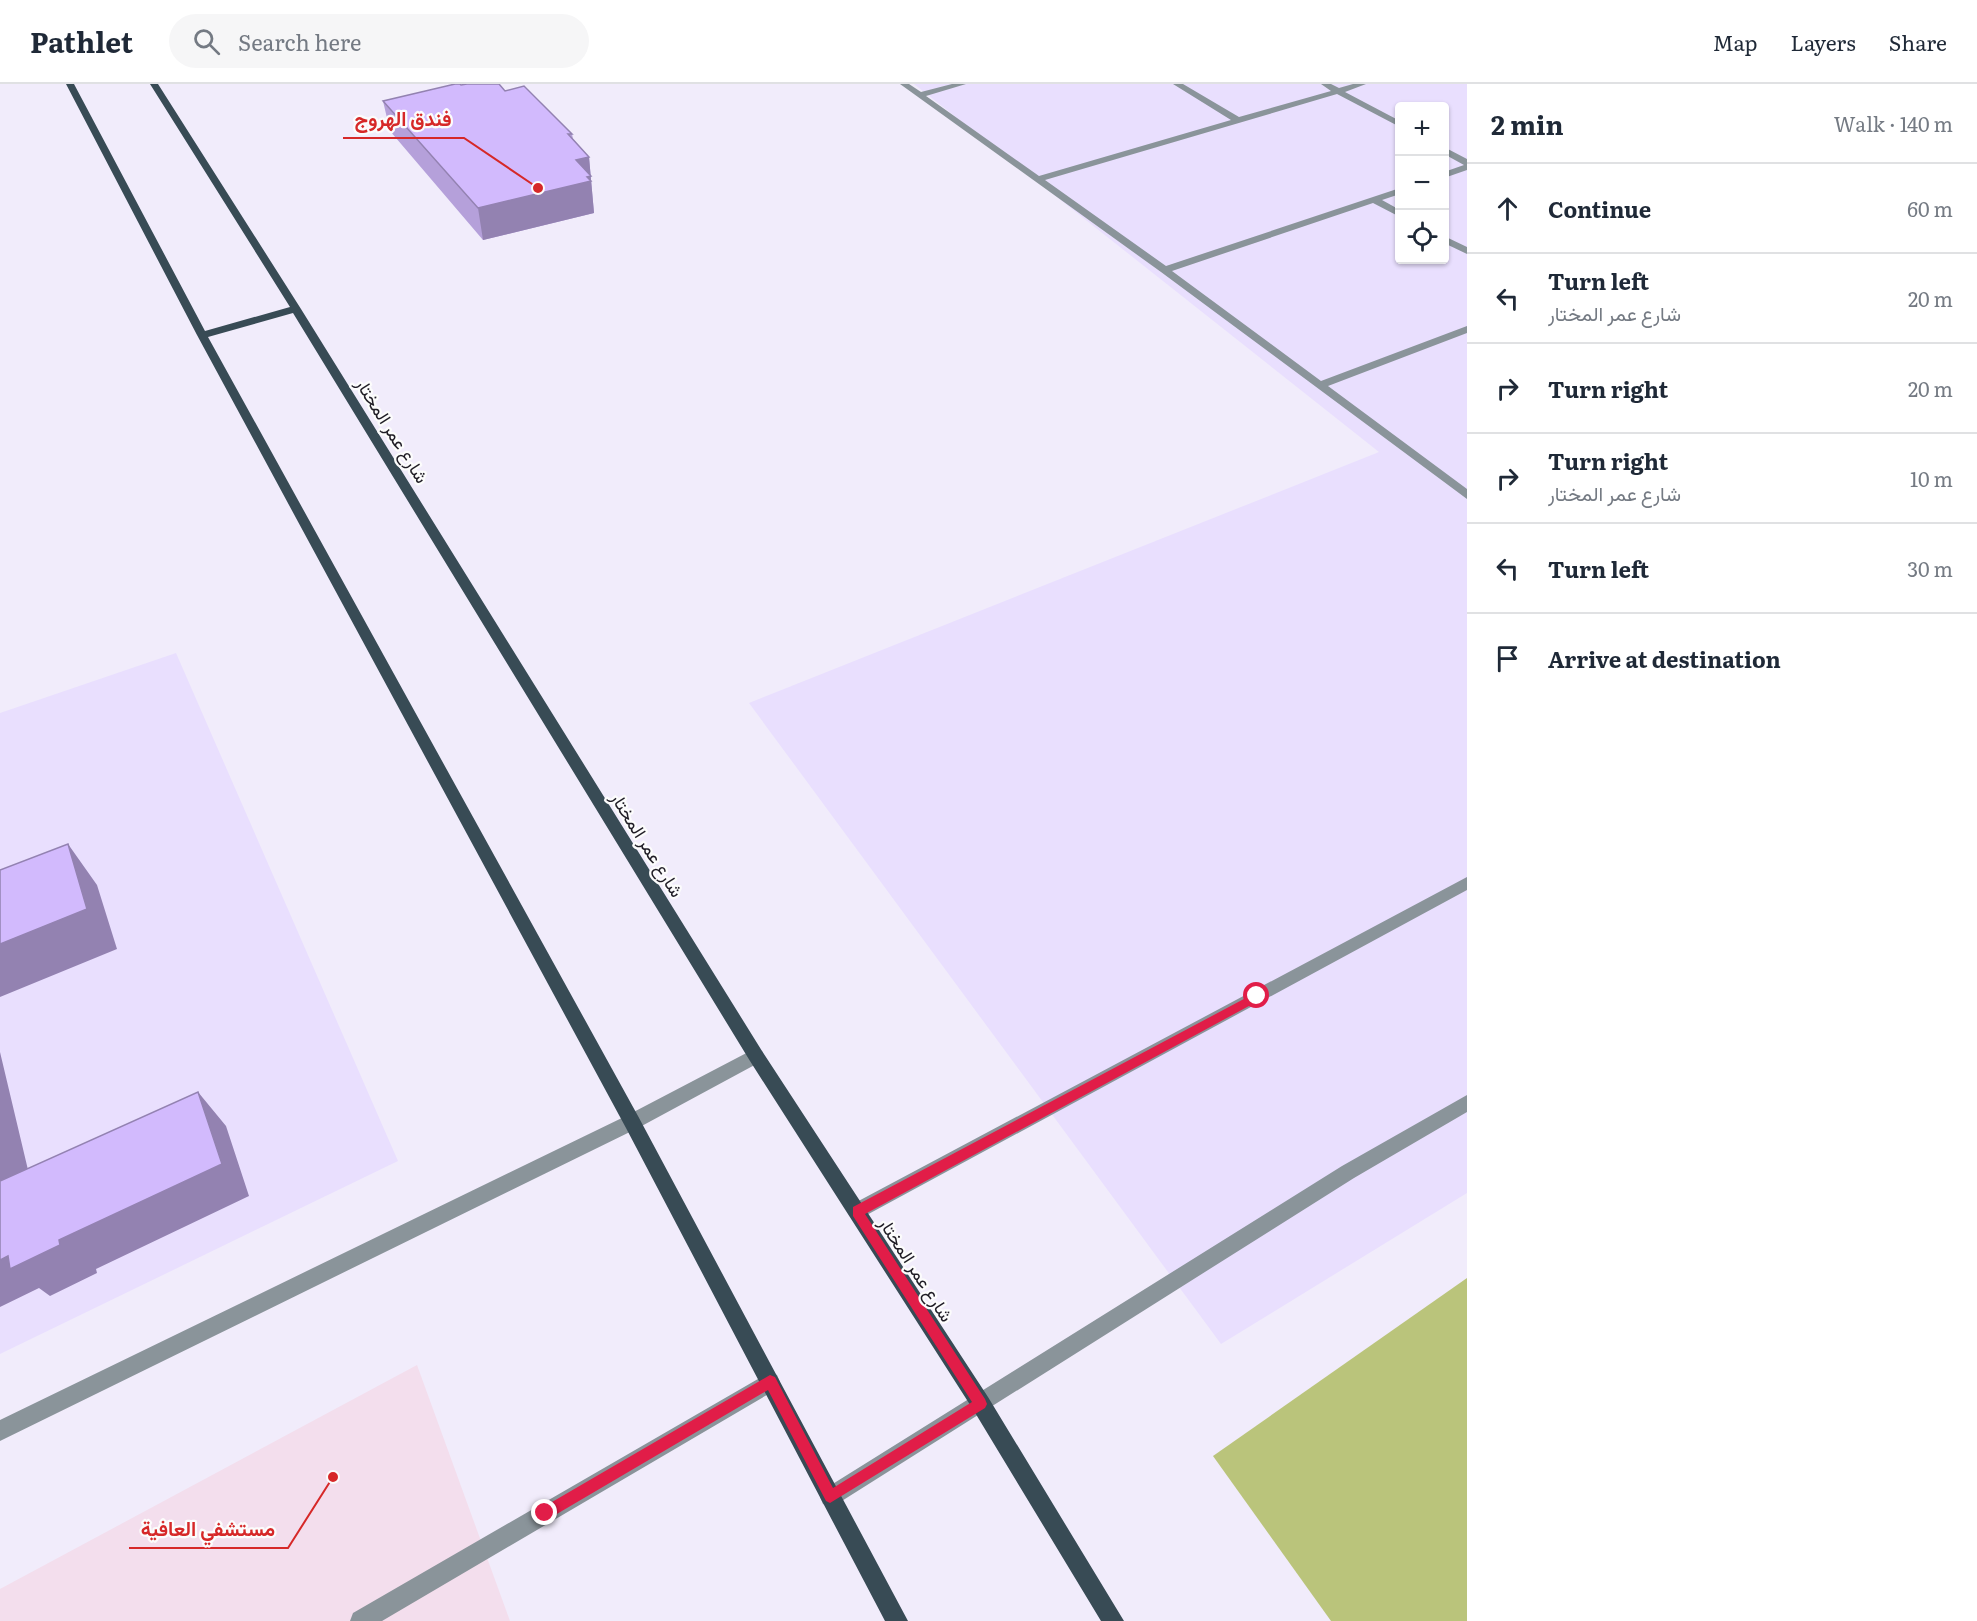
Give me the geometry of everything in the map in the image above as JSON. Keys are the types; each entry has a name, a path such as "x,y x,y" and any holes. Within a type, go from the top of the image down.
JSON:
{"main road":[{"path":"70,84 202,335 632,1122 897,1621"},
{"name":"شارع عمر المختار","path":"154,84 296,309 756,1056 981,1404 1113,1621"},
{"path":"202,335 296,309"}],"street":[{"path":"904,84 1165,270 1467,495"},
{"path":"920,95 962,84"},
{"path":"1177,84 1238,120"},
{"path":"1325,84 1395,122"},
{"path":"1038,179 1362,84"},
{"path":"1449,153 1467,165"},
{"path":"1449,173 1467,165"},
{"path":"1165,270 1395,193"},
{"path":"1374,200 1395,211"},
{"path":"1449,242 1467,251"},
{"path":"1320,385 1467,329"},
{"path":"857,1212 1467,883"},
{"path":"0,1431 632,1122 756,1056"},
{"path":"830,1497 1348,1172 1467,1103"},
{"path":"361,1621 770,1382"}],"shaded area":[{"path":"914,84 1467,84 1467,1193 1221,1344 749,703 1379,452"},
{"path":"176,653 398,1161 0,1354 0,713"},
{"path":"417,1365 510,1621 0,1621 0,1589"}],"green space":[{"path":"1467,1278 1467,1621 1331,1621 1213,1456"}],"building":[{"path":"455,84 499,84 505,91 524,86 572,134 568,134 589,157 576,160 591,176 587,177 591,181 478,208 383,101"},
{"path":"68,844 87,909 0,944 0,870"},
{"path":"198,1092 222,1164 59,1240 60,1245 10,1269 8,1256 0,1260 0,1181"}],"place":[{"name":"فندق الهروج","path":"538,188"},
{"name":"مستشفي العافية","path":"333,1477"}],"route":[{"path":"545,1513 770,1382 830,1497 981,1404 857,1212 1257,996"}]}
